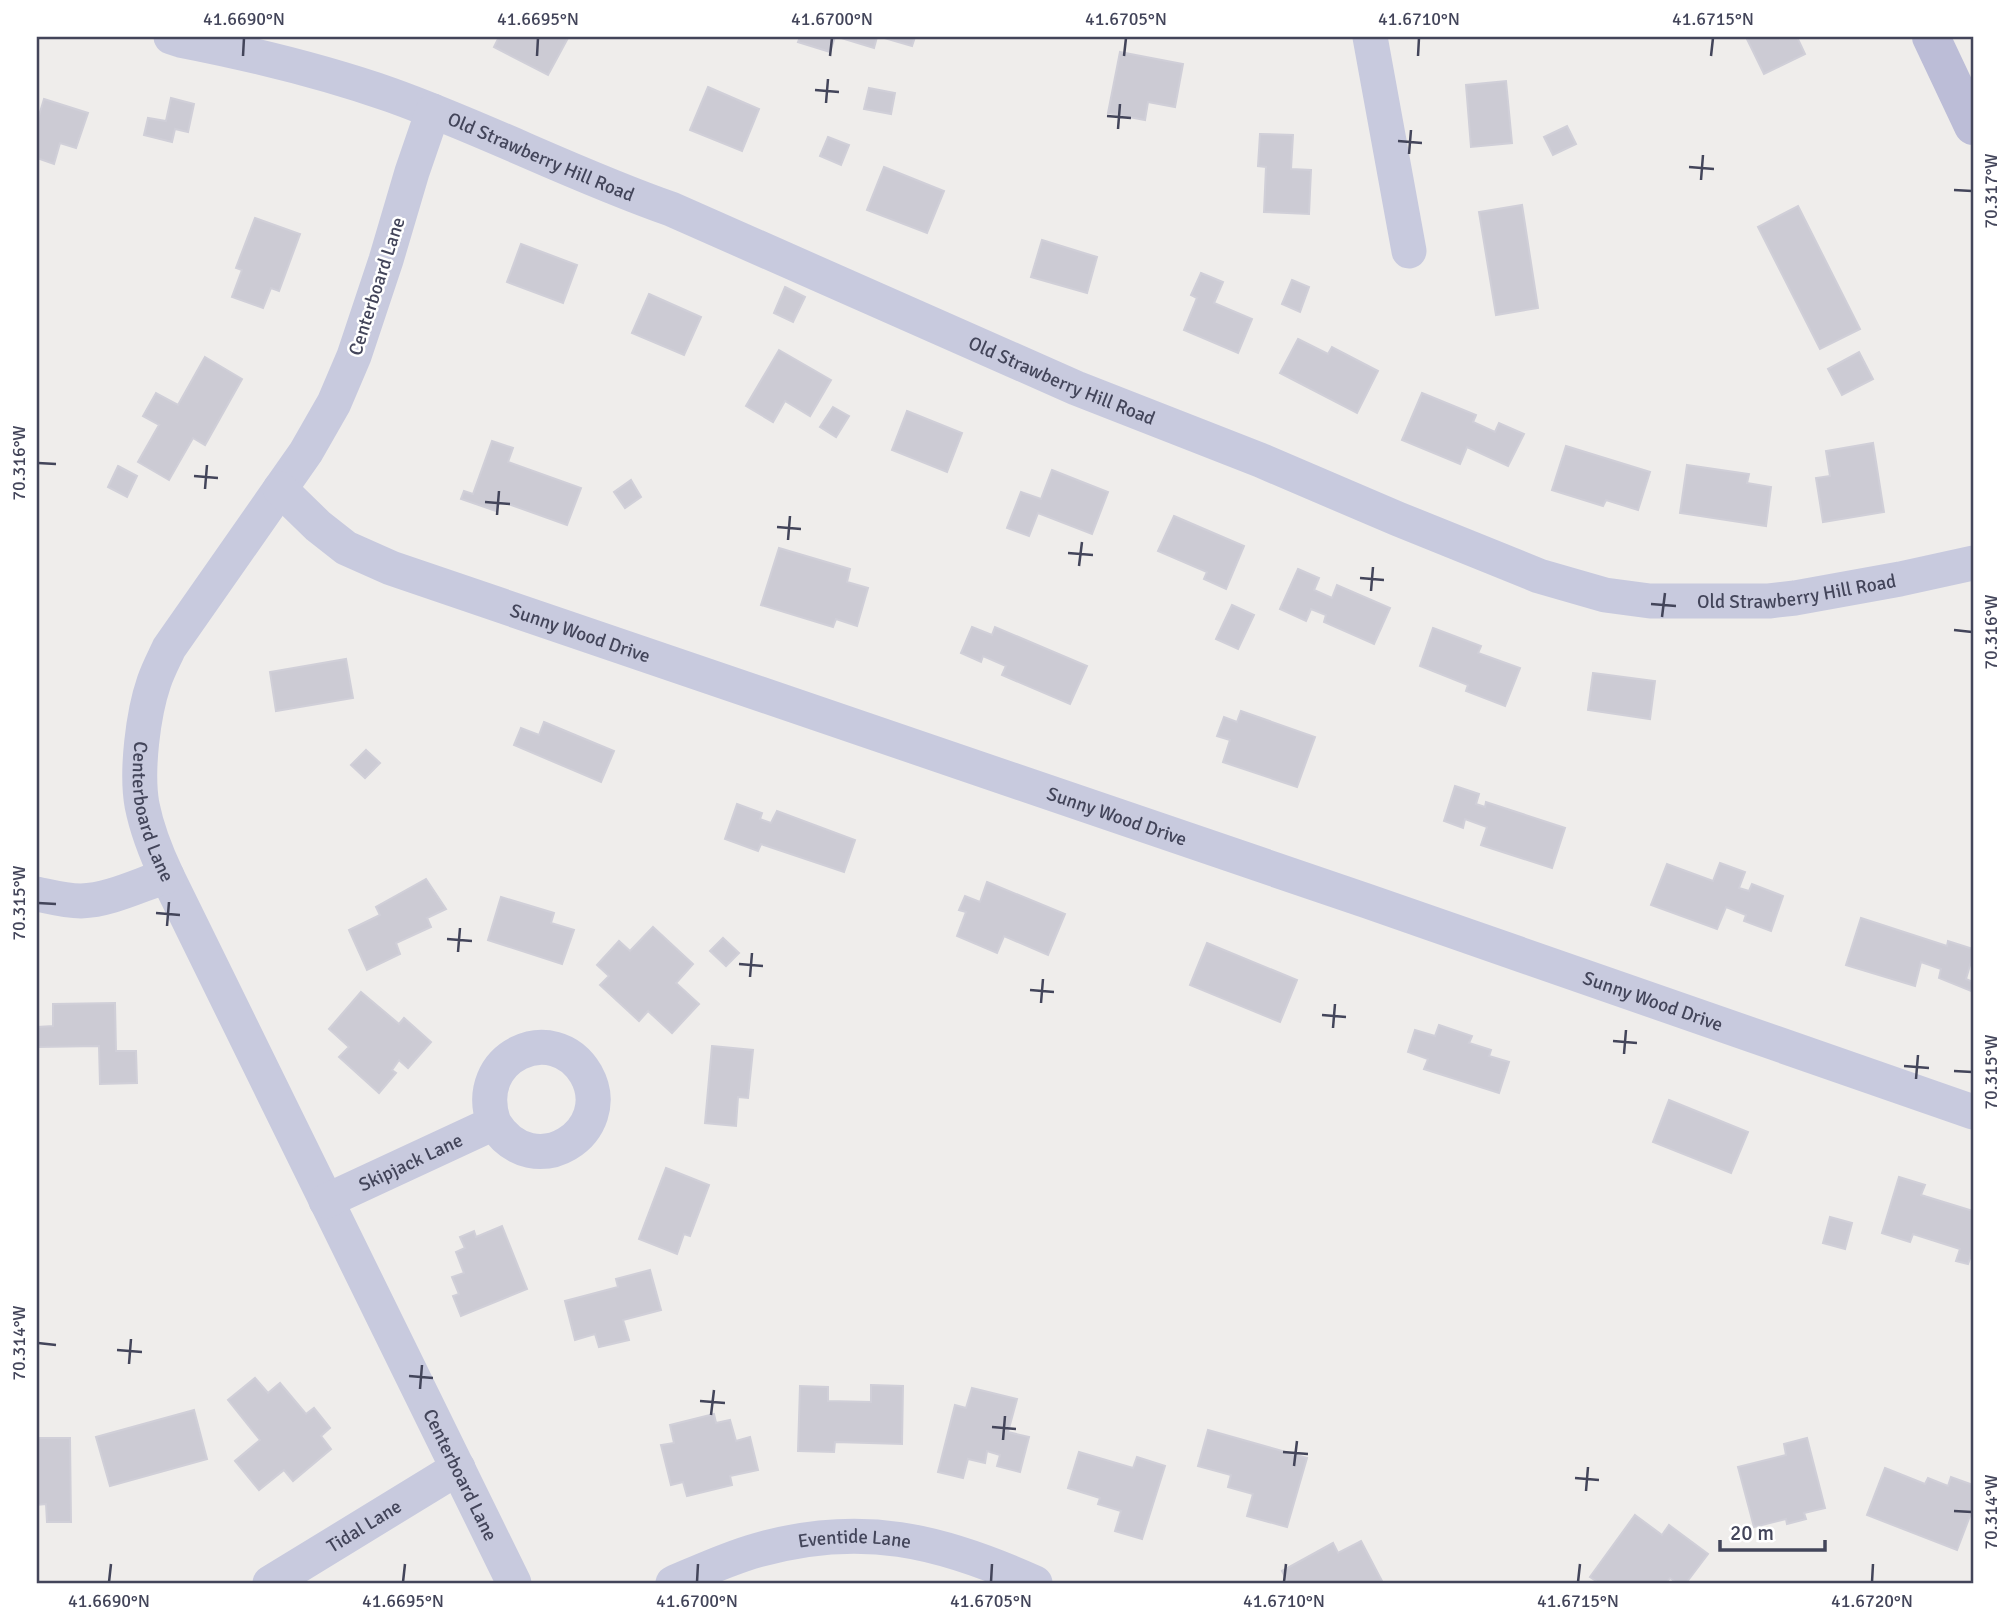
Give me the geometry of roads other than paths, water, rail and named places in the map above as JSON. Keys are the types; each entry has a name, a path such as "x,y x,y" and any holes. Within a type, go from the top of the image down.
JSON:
{"main road":[{"path":"1931,37 1973,126"}],"street":[{"name":"Old Strawberry Hill Road","path":"171,37 263,57 433,111 619,191 671,209 1088,393 1260,460 1538,576 1605,595 1650,601 1769,601 1900,579 1973,563"},
{"path":"1370,37 1409,251"},
{"name":"Centerboard Lane","path":"433,111 354,356 334,403 306,452 169,648 154,682 145,723 141,761 142,803 154,850 514,1583"},
{"name":"Sunny Wood Drive","path":"280,489 318,526 346,548 391,568 1305,880 1973,1112"},
{"path":"37,894 81,901 105,897 167,876"},
{"name":"Skipjack Lane","path":"326,1201 494,1123"},
{"name":"Tidal Lane","path":"270,1583 458,1468"},
{"name":"Eventide Lane","path":"673,1583 756,1550 840,1535 883,1537 927,1544 970,1556 1035,1583"}]}
